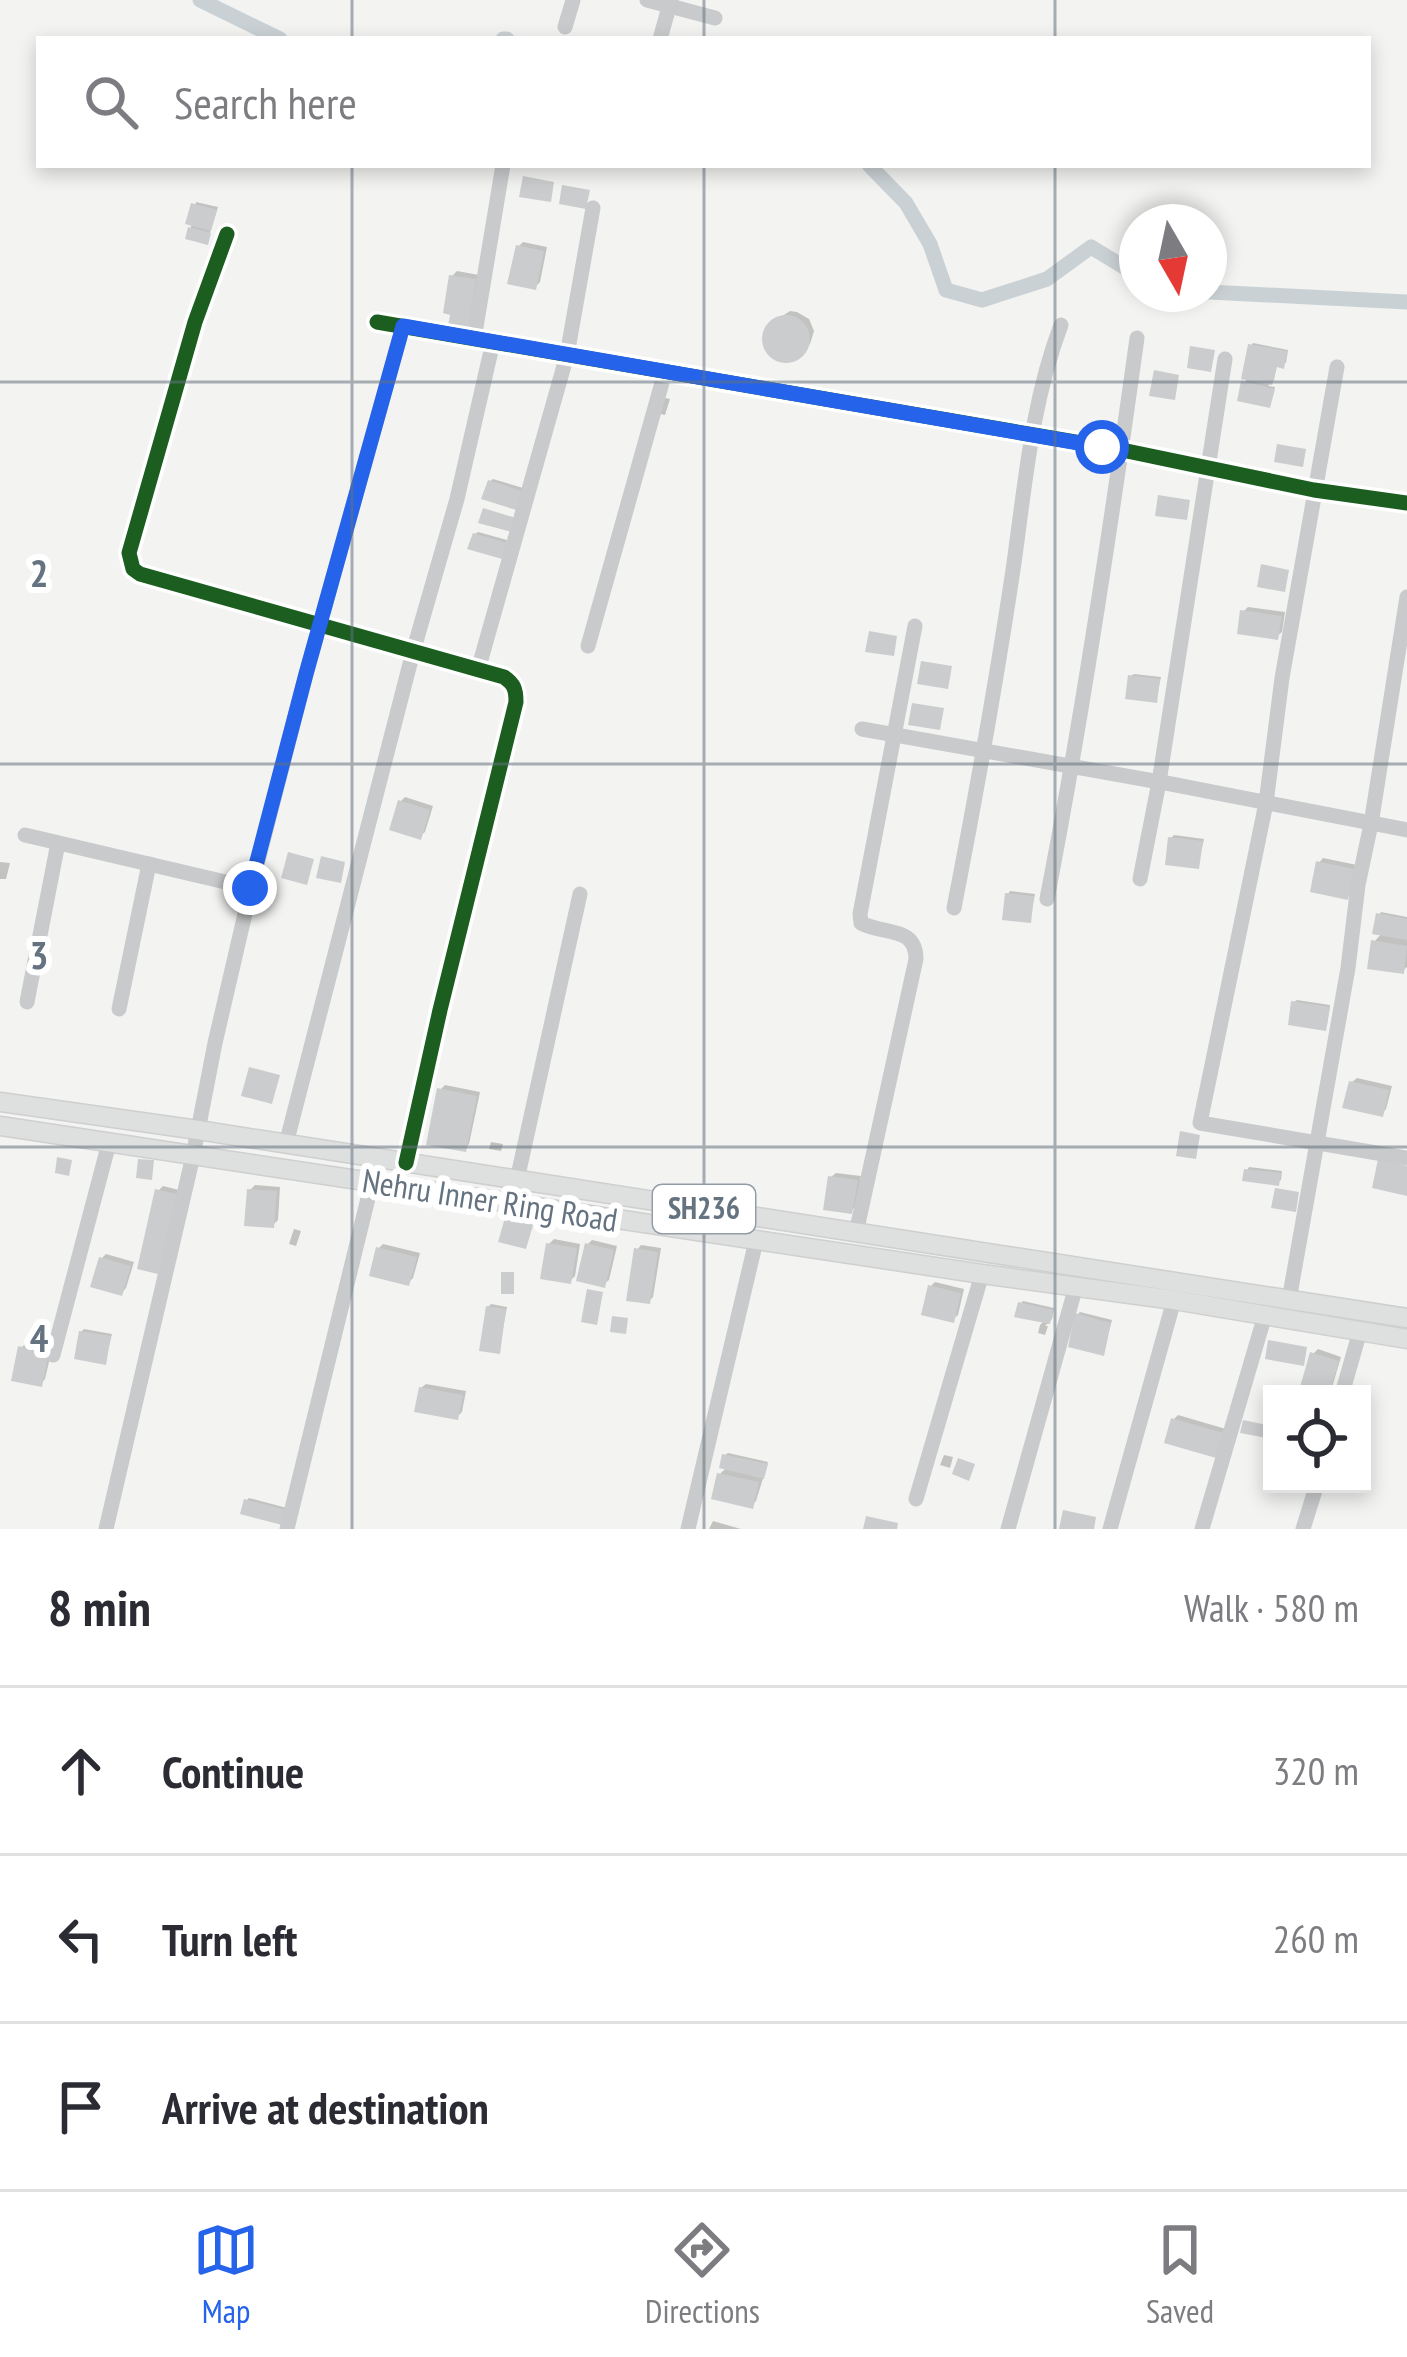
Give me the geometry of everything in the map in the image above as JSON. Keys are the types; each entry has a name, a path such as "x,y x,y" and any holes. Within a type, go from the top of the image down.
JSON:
{"main road":[{"name":"SH236","path":"0,1102 1407,1316"},
{"name":"Nehru Inner Ring Road","path":"0,1126 1174,1300 1407,1339"}],"street":[{"path":"565,27 573,0"},
{"path":"647,0 715,18"},
{"path":"661,36 670,3"},
{"path":"474,339 502,168"},
{"path":"478,670 567,355 593,208"},
{"path":"227,234 195,322 130,561 140,574 504,677 512,683 516,701 406,1163"},
{"path":"377,322 1407,503"},
{"path":"953,908 986,751 1031,435 1061,325"},
{"path":"106,1529 250,888 403,326"},
{"path":"1047,899 1073,767 1137,338"},
{"path":"286,1144 413,652 458,499 493,342"},
{"path":"1140,880 1225,358"},
{"path":"1337,368 1282,678 1266,803 1200,1123 1407,1158"},
{"path":"588,646 665,372"},
{"path":"1289,1300 1407,597"},
{"path":"856,1233 916,959 916,945 909,937 868,927 861,923 860,914 915,626"},
{"path":"862,729 1407,830"},
{"path":"25,836 250,888"},
{"path":"27,1002 58,843"},
{"path":"119,1009 149,864"},
{"path":"518,1180 580,894"},
{"path":"53,1355 109,1143"},
{"path":"287,1529 372,1182"},
{"path":"688,1529 756,1241"},
{"path":"916,1499 982,1274"},
{"path":"1008,1529 1076,1286"},
{"path":"1110,1529 1174,1300"},
{"path":"1202,1529 1265,1315"},
{"path":"1345,1385 1360,1331"},
{"path":"1303,1529 1313,1493"}],"building":[{"path":"523,176 554,182 551,202 519,197"},
{"path":"562,185 590,190 586,209 559,204"},
{"path":"191,203 217,210 211,231 185,224"},
{"path":"188,227 211,233 208,245 185,239"},
{"path":"516,245 544,251 536,290 507,284"},
{"path":"449,275 476,279 468,330 448,326 450,315 443,313"},
{"path":"786,315 803,322 810,339 803,356 786,363 769,356 762,339 769,322"},
{"path":"1248,344 1287,351 1284,369 1277,367 1272,385 1241,379"},
{"path":"1190,346 1215,350 1211,372 1187,368"},
{"path":"1154,370 1179,375 1175,400 1149,396"},
{"path":"1241,381 1275,389 1270,408 1237,401"},
{"path":"1277,444 1306,449 1303,467 1274,462"},
{"path":"488,480 522,491 516,510 481,499"},
{"path":"1158,495 1190,500 1187,520 1155,516"},
{"path":"483,508 516,518 512,532 478,523"},
{"path":"473,533 507,543 502,559 467,549"},
{"path":"1261,564 1289,570 1285,592 1257,587"},
{"path":"1240,610 1282,616 1278,640 1237,634"},
{"path":"869,631 897,636 894,656 865,652"},
{"path":"921,661 952,666 948,689 917,684"},
{"path":"1128,675 1160,679 1157,703 1125,699"},
{"path":"912,703 944,708 940,730 908,725"},
{"path":"398,800 430,810 421,840 389,830"},
{"path":"1168,837 1203,841 1199,869 1165,865"},
{"path":"288,852 314,859 307,885 281,878"},
{"path":"321,856 345,862 341,883 316,878"},
{"path":"1316,861 1354,869 1348,900 1310,892"},
{"path":"1005,893 1034,896 1031,923 1002,920"},
{"path":"1376,913 1407,919 1407,940 1372,934"},
{"path":"1371,940 1407,946 1404,974 1367,969"},
{"path":"1291,1001 1330,1007 1326,1031 1288,1025"},
{"path":"249,1067 280,1075 272,1104 241,1096"},
{"path":"1349,1081 1389,1090 1383,1117 1342,1108"},
{"path":"437,1088 477,1096 466,1152 426,1145"},
{"path":"1180,1131 1200,1135 1196,1159 1176,1156"},
{"path":"57,1157 72,1160 69,1176 55,1173"},
{"path":"138,1159 154,1160 152,1180 136,1178"},
{"path":"1378,1159 1407,1166 1407,1196 1372,1188"},
{"path":"1244,1169 1281,1173 1279,1186 1242,1181"},
{"path":"828,1176 858,1180 852,1214 823,1210"},
{"path":"1275,1188 1299,1192 1296,1212 1271,1208"},
{"path":"155,1189 177,1194 158,1274 137,1269"},
{"path":"247,1189 277,1191 274,1228 244,1226"},
{"path":"506,1214 534,1222 526,1249 498,1242"},
{"path":"546,1243 577,1248 571,1284 540,1279"},
{"path":"585,1243 614,1250 605,1288 576,1281"},
{"path":"376,1247 417,1257 409,1286 369,1276"},
{"path":"634,1248 658,1252 650,1304 626,1301"},
{"path":"99,1257 131,1266 122,1296 90,1287"},
{"path":"501,1272 514,1272 514,1294 501,1294"},
{"path":"928,1285 961,1293 954,1323 921,1315"},
{"path":"587,1289 603,1292 597,1325 581,1322"},
{"path":"1018,1302 1053,1310 1050,1324 1014,1317"},
{"path":"486,1306 506,1309 500,1354 479,1351"},
{"path":"1075,1313 1111,1323 1104,1356 1068,1347"},
{"path":"612,1316 628,1318 626,1334 610,1332"},
{"path":"79,1331 111,1336 106,1365 74,1359"},
{"path":"1268,1340 1307,1347 1304,1366 1265,1359"},
{"path":"18,1346 49,1353 42,1387 11,1381"},
{"path":"1310,1352 1339,1361 1332,1385 1301,1385"},
{"path":"419,1387 463,1395 458,1420 414,1412"},
{"path":"1171,1418 1223,1433 1216,1458 1164,1443"},
{"path":"1243,1420 1263,1424 1263,1437 1240,1433"},
{"path":"722,1454 768,1464 764,1479 719,1468"},
{"path":"958,1458 975,1464 969,1481 952,1474"},
{"path":"717,1473 759,1482 753,1509 711,1499"},
{"path":"244,1499 286,1510 282,1525 240,1514"},
{"path":"1063,1510 1096,1517 1094,1529 1059,1529"},
{"path":"866,1516 898,1523 897,1529 863,1529"}],"waterway":[{"path":"200,0 274,36"},
{"path":"872,168 906,203 930,244 946,290 982,300 1047,279 1091,247 1119,264"},
{"path":"1227,293 1407,302"}],"cycle path":[{"path":"227,234 195,322 129,553 133,569 504,677 516,694 406,1163"},
{"path":"377,322 1407,503"}],"route":[{"path":"250,888 403,326 1102,447"}]}
